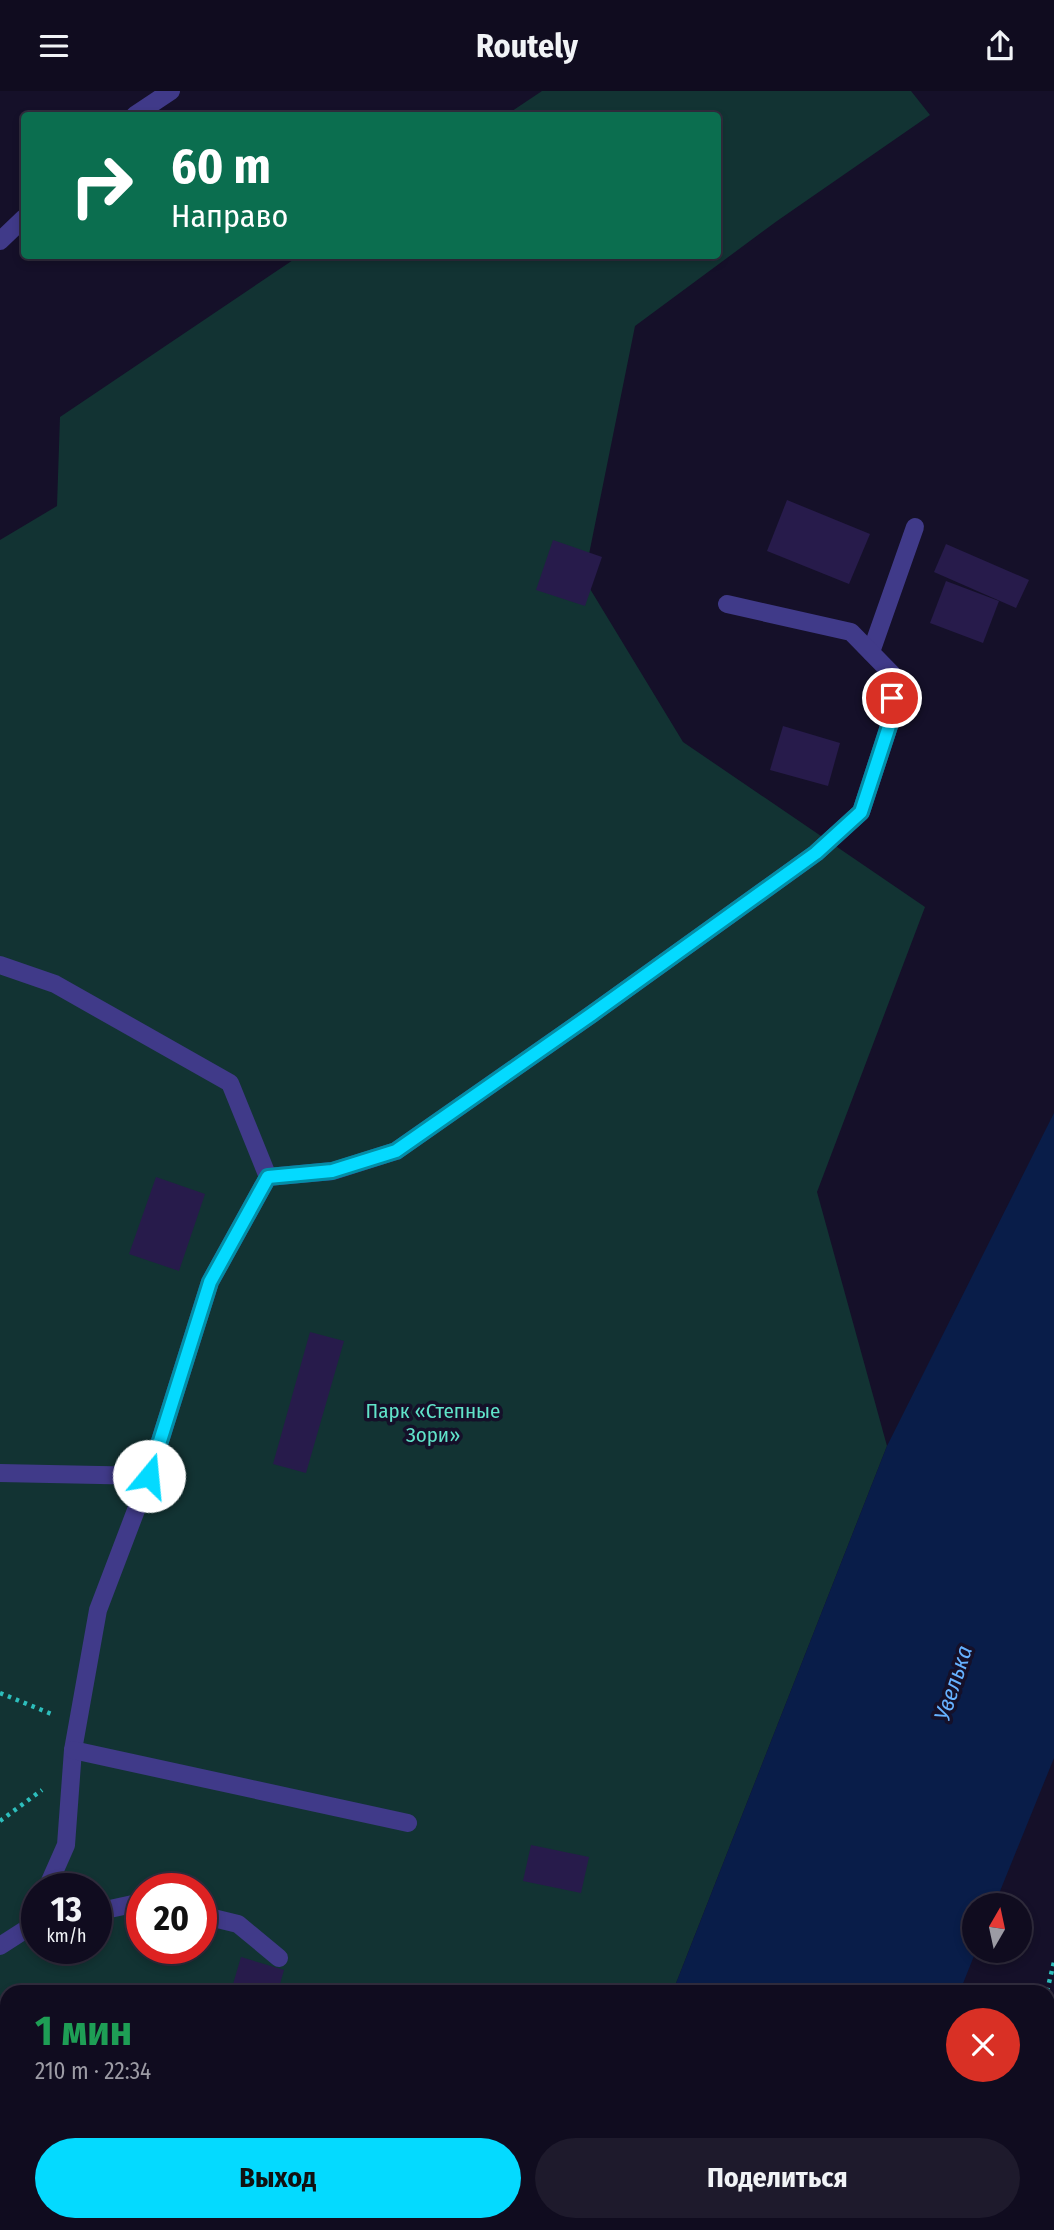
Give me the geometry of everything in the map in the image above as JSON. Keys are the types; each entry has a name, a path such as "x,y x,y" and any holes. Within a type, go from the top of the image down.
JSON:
{"lane":[{"path":"140,112 171,91"},
{"path":"0,241 21,221"},
{"path":"871,652 915,527"},
{"path":"268,1177 332,1171 396,1151 816,853 861,812 891,720 893,675 851,632 727,604"},
{"path":"0,965 55,984 230,1083 268,1177"},
{"path":"54,1873 66,1845 73,1750 98,1610 149,1476 210,1282 268,1177"},
{"path":"0,1473 149,1476"},
{"path":"73,1750 408,1823"},
{"path":"217,1919 238,1924 279,1958"},
{"path":"0,1947 21,1931"}],"path":[{"path":"0,1693 77,1724"},
{"path":"0,1821 71,1769"},
{"path":"1048,1985 1054,1962"}],"green space":[{"name":"Парк «Степные Зори»","path":"542,91 911,91 930,115 777,221 635,326 584,579 683,742 925,907 817,1192 887,1446 675,1985 0,1985 0,540 57,506 60,417 295,259 721,259 721,112 510,112"}],"water":[{"name":"Увелька","path":"1054,1113 1054,1758 999,1893 962,1893 962,1963 971,1963 962,1985 675,1985 887,1446"}],"building":[{"path":"787,500 870,534 849,584 767,551"},
{"path":"553,540 602,557 585,606 536,590"},
{"path":"946,544 1029,580 1016,608 934,572"},
{"path":"946,581 999,601 983,643 930,623"},
{"path":"783,726 840,743 828,786 770,770"},
{"path":"156,1177 205,1194 179,1271 129,1254"},
{"path":"310,1332 344,1341 306,1473 273,1464"},
{"path":"531,1845 589,1857 581,1893 523,1881"},
{"path":"241,1957 284,1970 280,1985 233,1985"}],"route":[{"path":"149,1476 210,1282 268,1177 332,1171 396,1151 816,853 861,812 891,720 892,698"}]}
